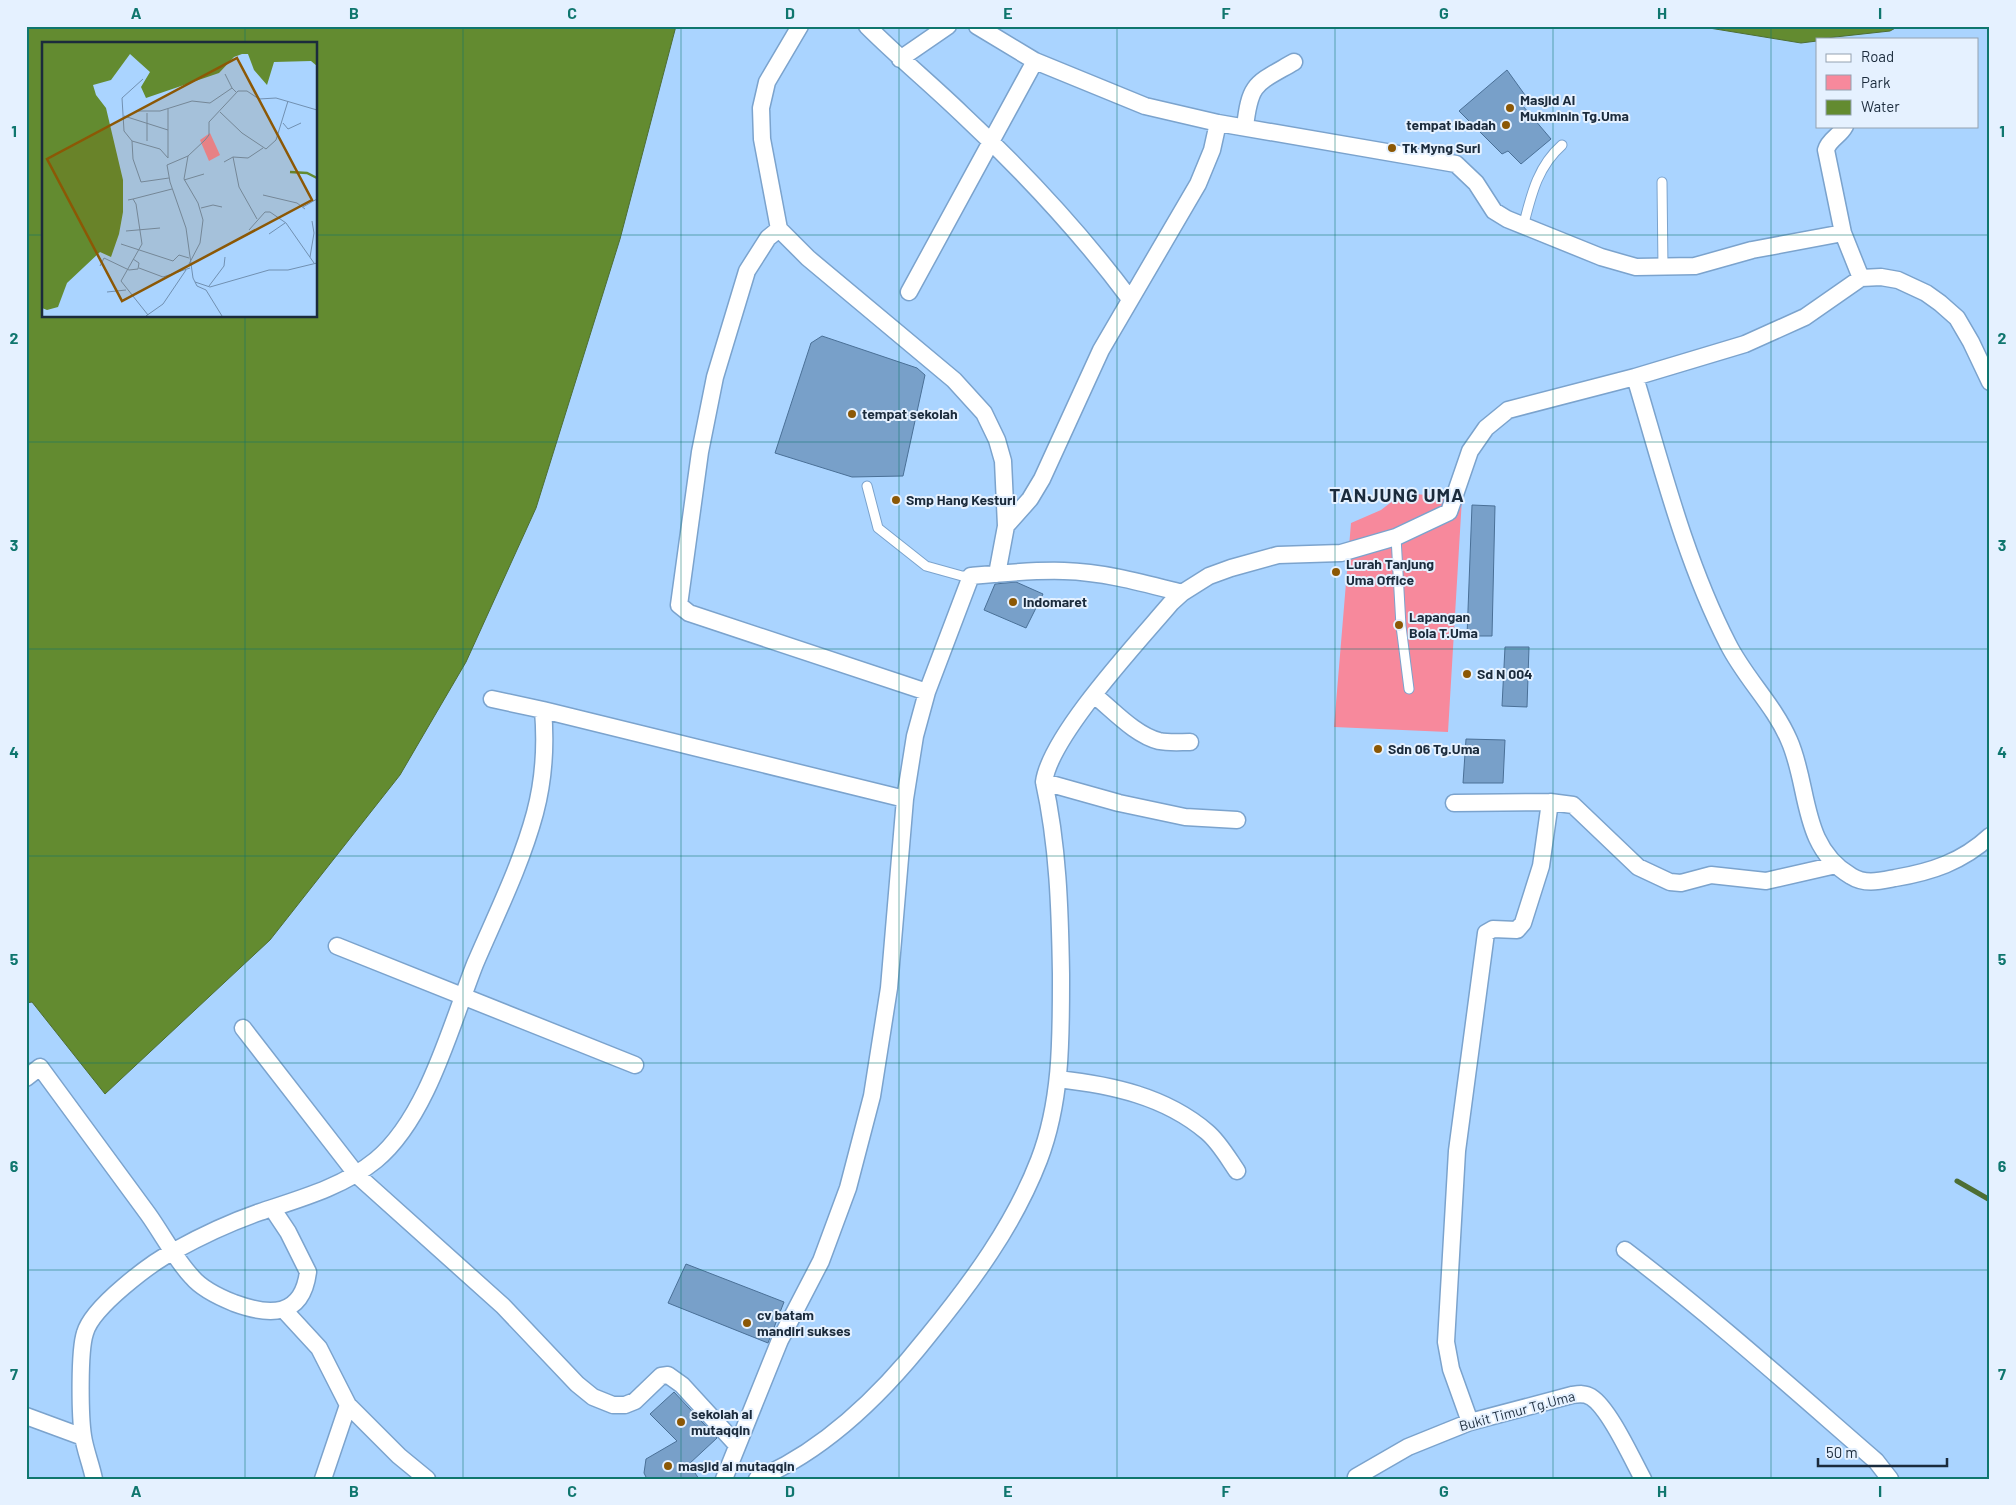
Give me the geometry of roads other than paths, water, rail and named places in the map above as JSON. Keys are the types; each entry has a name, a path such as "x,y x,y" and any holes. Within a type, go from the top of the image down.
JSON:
{"street":[{"path":"800,26 767,82 761,108 762,139 779,229 808,258 954,380 984,413 997,440 1003,461 1006,526 997,574"},
{"path":"867,26 900,59 962,114 1043,194 1094,250 1130,299"},
{"path":"900,59 948,26"},
{"path":"977,26 1034,62 1145,106 1218,123 1456,164 1476,183 1494,211 1523,227 1600,257 1636,267 1694,266 1806,238 1843,233"},
{"path":"909,292 1034,62"},
{"path":"1245,128 1250,94 1267,78 1294,62"},
{"path":"1006,526 1030,499 1042,478 1101,350 1198,184 1212,150 1218,123"},
{"path":"1844,128 1838,136 1829,142 1826,150 1843,233 1862,278"},
{"path":"779,229 768,238 747,272 715,377 700,452 679,605 689,613 927,692"},
{"path":"757,1479 782,1468 835,1432 901,1370 964,1292 994,1249 1026,1191 1053,1116 1061,1033 1059,894 1044,782 1045,772 1055,752 1094,695 1170,603 1209,576 1278,555 1340,553 1396,538 1450,512 1470,451 1497,416 1508,410 1635,377 1745,344 1805,317 1862,278 1881,277 1898,280 1926,293 1940,303 1957,318 1990,382"},
{"path":"1635,377 1686,546 1740,667 1789,739 1802,783 1808,816 1816,840 1836,865 1861,881 1874,882 1928,872 1964,855 1990,836"},
{"path":"724,1479 780,1340 821,1261 838,1217 872,1096 889,988 905,799 915,736 927,692 971,576 1065,571 1110,576 1182,593"},
{"path":"1094,695 1147,736 1168,742 1190,742"},
{"path":"492,699 544,710 905,799"},
{"path":"94,1479 83,1437 82,1350 88,1323 118,1291 173,1251 251,1215 312,1194 357,1174 378,1158 410,1120 432,1077 463,995 523,851 535,812 544,769 544,710"},
{"path":"1044,782 1120,803 1185,817 1237,820"},
{"path":"1454,803 1550,802 1573,805 1638,867 1670,882 1681,883 1710,875 1766,881 1836,865"},
{"path":"1470,1422 1452,1369 1446,1342 1457,1151 1473,1023 1486,933 1493,929 1517,930 1523,923 1542,866 1550,802"},
{"path":"337,946 635,1065"},
{"path":"243,1028 357,1174 503,1306 593,1397 613,1406 625,1405 635,1401 661,1376 668,1375 682,1385 737,1445"},
{"path":"26,1078 40,1067 192,1278 224,1299 262,1312 284,1310 293,1304 305,1287 308,1272 288,1232 272,1208"},
{"path":"1058,1079 1135,1092 1173,1109 1208,1132 1237,1172"},
{"path":"1625,1250 1678,1291 1759,1359 1876,1461 1890,1479"},
{"path":"284,1310 320,1348 348,1405 398,1456 427,1479"},
{"name":"Bukit Timur Tg.Uma","path":"1356,1477 1408,1447 1470,1422 1572,1394 1584,1394 1597,1402 1610,1420 1643,1479"},
{"path":"323,1479 348,1405"},
{"path":"26,1416 83,1437"}],"lane":[{"path":"1523,227 1533,188 1543,167 1562,145"},
{"path":"1662,182 1663,268"},
{"path":"867,486 878,528 926,566 962,576 971,576"},
{"path":"1396,538 1400,617 1409,689"}],"water":[{"path":"26,26 676,26 620,239 536,508 466,662 400,775 270,940 105,1094 32,1002 26,1003"},
{"path":"1697,26 1899,26 1890,31 1816,38 1816,41 1801,43"}],"waterway":[{"path":"1957,1181 1990,1200"}],"place":[{"name":"Masjid Al Mukminin Tg.Uma","path":"1510,108"},
{"name":"tempat ibadah","path":"1506,125"},
{"name":"Tk Myng Suri","path":"1392,148"},
{"name":"tempat sekolah","path":"852,414"},
{"name":"Smp Hang Kesturi","path":"896,500"},
{"name":"Lurah Tanjung Uma Office","path":"1336,572"},
{"name":"Indomaret","path":"1013,602"},
{"name":"Lapangan Bola T.Uma","path":"1399,625"},
{"name":"Sd N 004","path":"1467,674"},
{"name":"Sdn 06 Tg.Uma","path":"1378,749"},
{"name":"cv batam mandiri sukses","path":"747,1323"},
{"name":"sekolah al mutaqqin","path":"681,1422"},
{"name":"masjid al mutaqqin","path":"668,1466"}],"district":[{"name":"TANJUNG UMA","path":"1397,495"}]}
